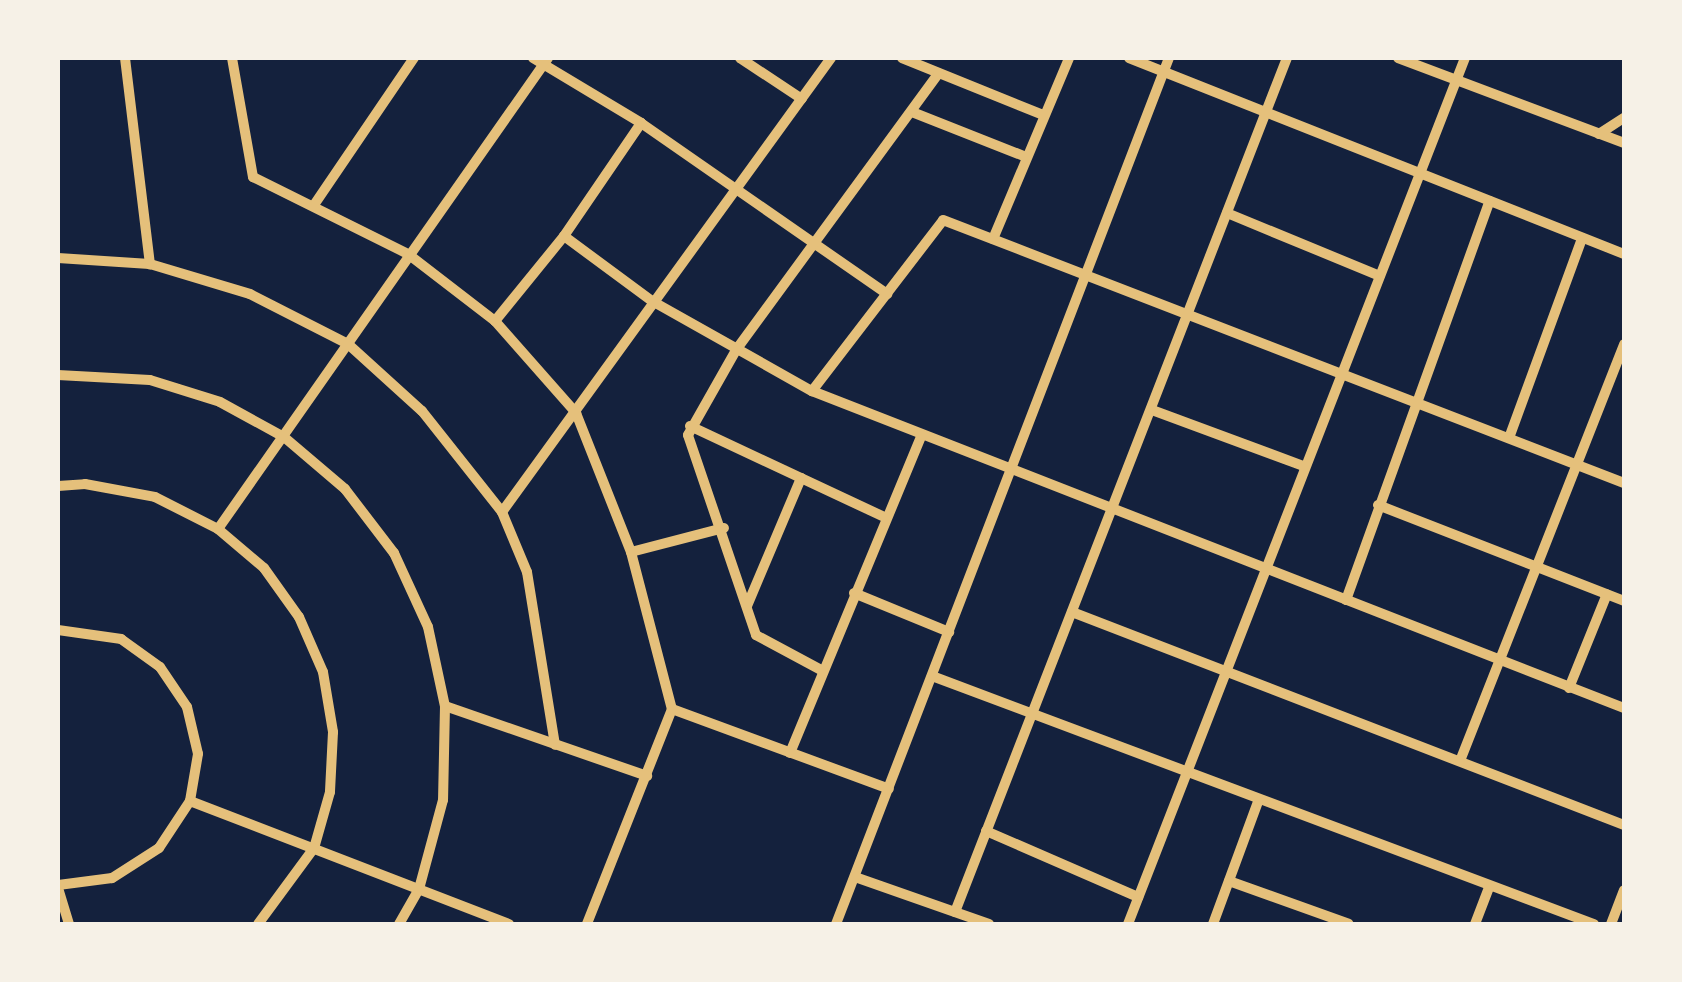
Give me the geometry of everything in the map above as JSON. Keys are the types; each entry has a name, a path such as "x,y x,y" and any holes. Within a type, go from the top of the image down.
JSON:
{"street":[{"path":"125,58 150,264"},
{"path":"232,58 250,172 408,254 495,321 576,414 631,552 672,709 587,924"},
{"path":"314,204 414,58"},
{"path":"740,58 802,99"},
{"path":"502,512 831,58"},
{"path":"902,58 1043,116"},
{"path":"993,239 1069,58"},
{"path":"1129,58 1624,254"},
{"path":"836,924 1169,58"},
{"path":"955,912 1287,58"},
{"path":"1398,58 1624,143"},
{"path":"1130,924 1303,466 1465,58"},
{"path":"218,529 542,59 738,187 888,294"},
{"path":"823,671 768,646 756,636 724,528 691,446 690,426 736,350 938,73"},
{"path":"912,112 1026,157"},
{"path":"1599,134 1624,118"},
{"path":"495,321 564,236 641,122"},
{"path":"1346,600 1490,201"},
{"path":"1227,213 1380,276"},
{"path":"812,391 943,220 1624,483"},
{"path":"564,236 652,301 812,391 1624,708"},
{"path":"1510,438 1582,238"},
{"path":"58,258 150,264 250,294 348,344 422,411 502,512 527,572 555,745"},
{"path":"1460,760 1624,344"},
{"path":"58,374 150,380 220,402 284,437 345,489 394,553 428,627 445,706 444,800 419,889 399,924"},
{"path":"1152,410 1303,466"},
{"path":"690,426 886,518"},
{"path":"790,753 922,435"},
{"path":"746,607 802,478"},
{"path":"58,486 84,484 155,498 218,529 264,568 299,617 323,672 333,732 330,792 314,848 258,924"},
{"path":"1378,505 1624,601"},
{"path":"631,552 724,528"},
{"path":"854,593 949,632"},
{"path":"1569,688 1607,594"},
{"path":"1072,612 1624,825"},
{"path":"58,630 121,639 176,686 196,742 190,802 177,826 137,866 112,878 58,886 68,924"},
{"path":"932,676 1186,776 1594,924"},
{"path":"445,706 646,776"},
{"path":"672,709 888,789"},
{"path":"190,802 509,924"},
{"path":"1213,924 1258,802"},
{"path":"986,832 1138,897"},
{"path":"855,876 989,924"},
{"path":"1229,881 1349,924"},
{"path":"1476,924 1489,888"},
{"path":"1611,924 1624,890"}]}
